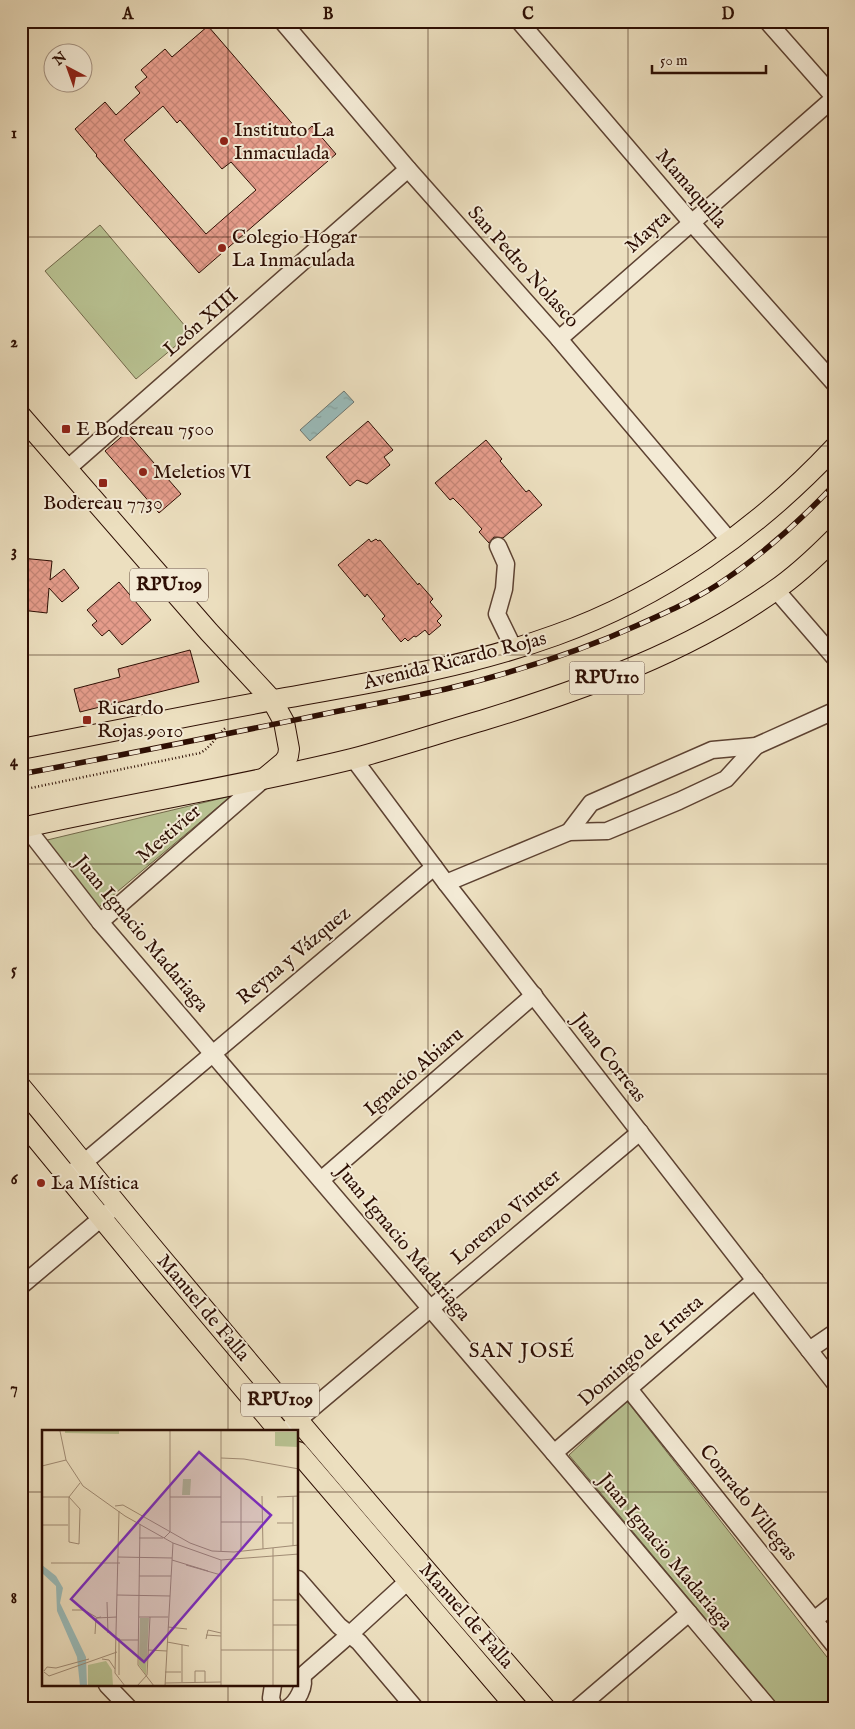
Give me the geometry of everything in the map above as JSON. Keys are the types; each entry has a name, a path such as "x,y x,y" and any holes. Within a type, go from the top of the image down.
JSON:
{"main road":[{"name":"RPU109","path":"21,416 215,638 272,700 284,722 289,749 288,756 280,767 265,778 24,827"},
{"name":"Avenida Ricardo Rojas","path":"27,747 366,684 467,662 514,649 580,626 613,611 679,575 730,541 766,514 834,448"},
{"name":"RPU110","path":"265,778 353,758 525,707 610,677 697,638 736,616 776,590 834,539"},
{"name":"Manuel de Falla","path":"21,1088 83,1162 109,1212 278,1430"},
{"name":"Manuel de Falla","path":"21,1120 68,1176 109,1212 291,1426"},
{"name":"Manuel de Falla","path":"299,1435 545,1708"},
{"name":"Manuel de Falla","path":"299,1453 517,1708"}],"street":[{"name":"San Pedro Nolasco","path":"282,21 408,169 559,339 730,541"},
{"name":"Mamaquilla","path":"519,21 691,222 834,383"},
{"path":"767,21 834,97"},
{"name":"Mayta","path":"559,339 834,97"},
{"name":"León XIII","path":"66,469 408,169"},
{"path":"498,546 506,564 504,589 497,614 514,649"},
{"path":"776,590 834,657"},
{"path":"569,832 590,803 712,750 756,746 834,711"},
{"path":"446,883 569,832 606,832 679,801 726,779 756,746"},
{"name":"Juan Correas","path":"353,758 446,883 834,1382"},
{"name":"Mestivier","path":"100,922 265,778"},
{"name":"Juan Ignacio Madariaga","path":"24,827 100,922 213,1052 769,1708"},
{"name":"Reyna y Vázquez","path":"68,1176 434,867"},
{"name":"Ignacio Abiaru","path":"321,1180 534,996"},
{"name":"Lorenzo Vintter","path":"291,1426 640,1132"},
{"path":"21,1286 109,1212"},
{"name":"Domingo de Irusta","path":"554,1453 755,1280"},
{"path":"809,1350 834,1334"},
{"name":"Conrado Villegas","path":"629,1389 834,1645"},
{"path":"299,1580 339,1626 358,1642 415,1708"},
{"path":"273,1686 271,1698 275,1707 292,1705 302,1687 303,1680 300,1675 349,1636 408,1581"},
{"path":"814,1620 834,1604"},
{"path":"578,1708 689,1613"},
{"path":"107,1686 129,1708"}],"green space":[{"path":"100,225 191,333 136,379 45,271"},
{"path":"231,796 98,908 43,841"},
{"path":"627,1401 834,1666 834,1708 780,1708 569,1455"}],"water":[{"path":"344,391 354,402 310,441 300,430"}],"building":[{"path":"208,26 302,135 312,126 336,154 199,273 96,156 75,129 105,102 116,115 140,93 135,87 147,77 141,70 165,49 172,57","holes":["163,106 177,123 180,120 222,169 231,162 256,190 206,234 124,140"]},
{"path":"368,421 393,450 384,457 390,465 367,484 357,480 350,486 326,457"},
{"name":"Meletios VI","path":"127,432 181,494 159,513 105,451"},
{"path":"486,440 502,459 500,461 526,492 529,490 542,505 503,538 494,537 489,543 479,532 482,529 453,498 450,500 435,483"},
{"path":"369,539 371,542 376,539 380,540 418,585 419,583 433,599 430,602 442,616 437,621 441,625 429,635 425,630 408,641 405,638 401,642 382,619 385,616 367,594 365,597 338,565"},
{"path":"21,558 52,561 50,580 64,569 79,588 62,602 49,588 47,613 21,610"},
{"path":"119,582 151,620 122,645 109,630 102,636 92,625 97,621 87,610"},
{"path":"190,650 199,682 80,712 74,689 120,677 118,669"}],"railway":[{"path":"21,774 431,692 471,683 567,653 658,616 688,602 717,585 778,539 834,485"}],"place":[{"name":"Instituto La Inmaculada","path":"224,141"},
{"name":"Colegio Hogar La Inmaculada","path":"222,248"},
{"name":"E Bodereau 7500","path":"66,429"},
{"name":"Meletios VI","path":"143,472"},
{"name":"Bodereau 7730","path":"103,483"},
{"name":"Ricardo Rojas 9010","path":"87,720"},
{"name":"La Mística","path":"41,1183"}],"district":[{"name":"SAN JOSÉ","path":"522,1351"}]}
